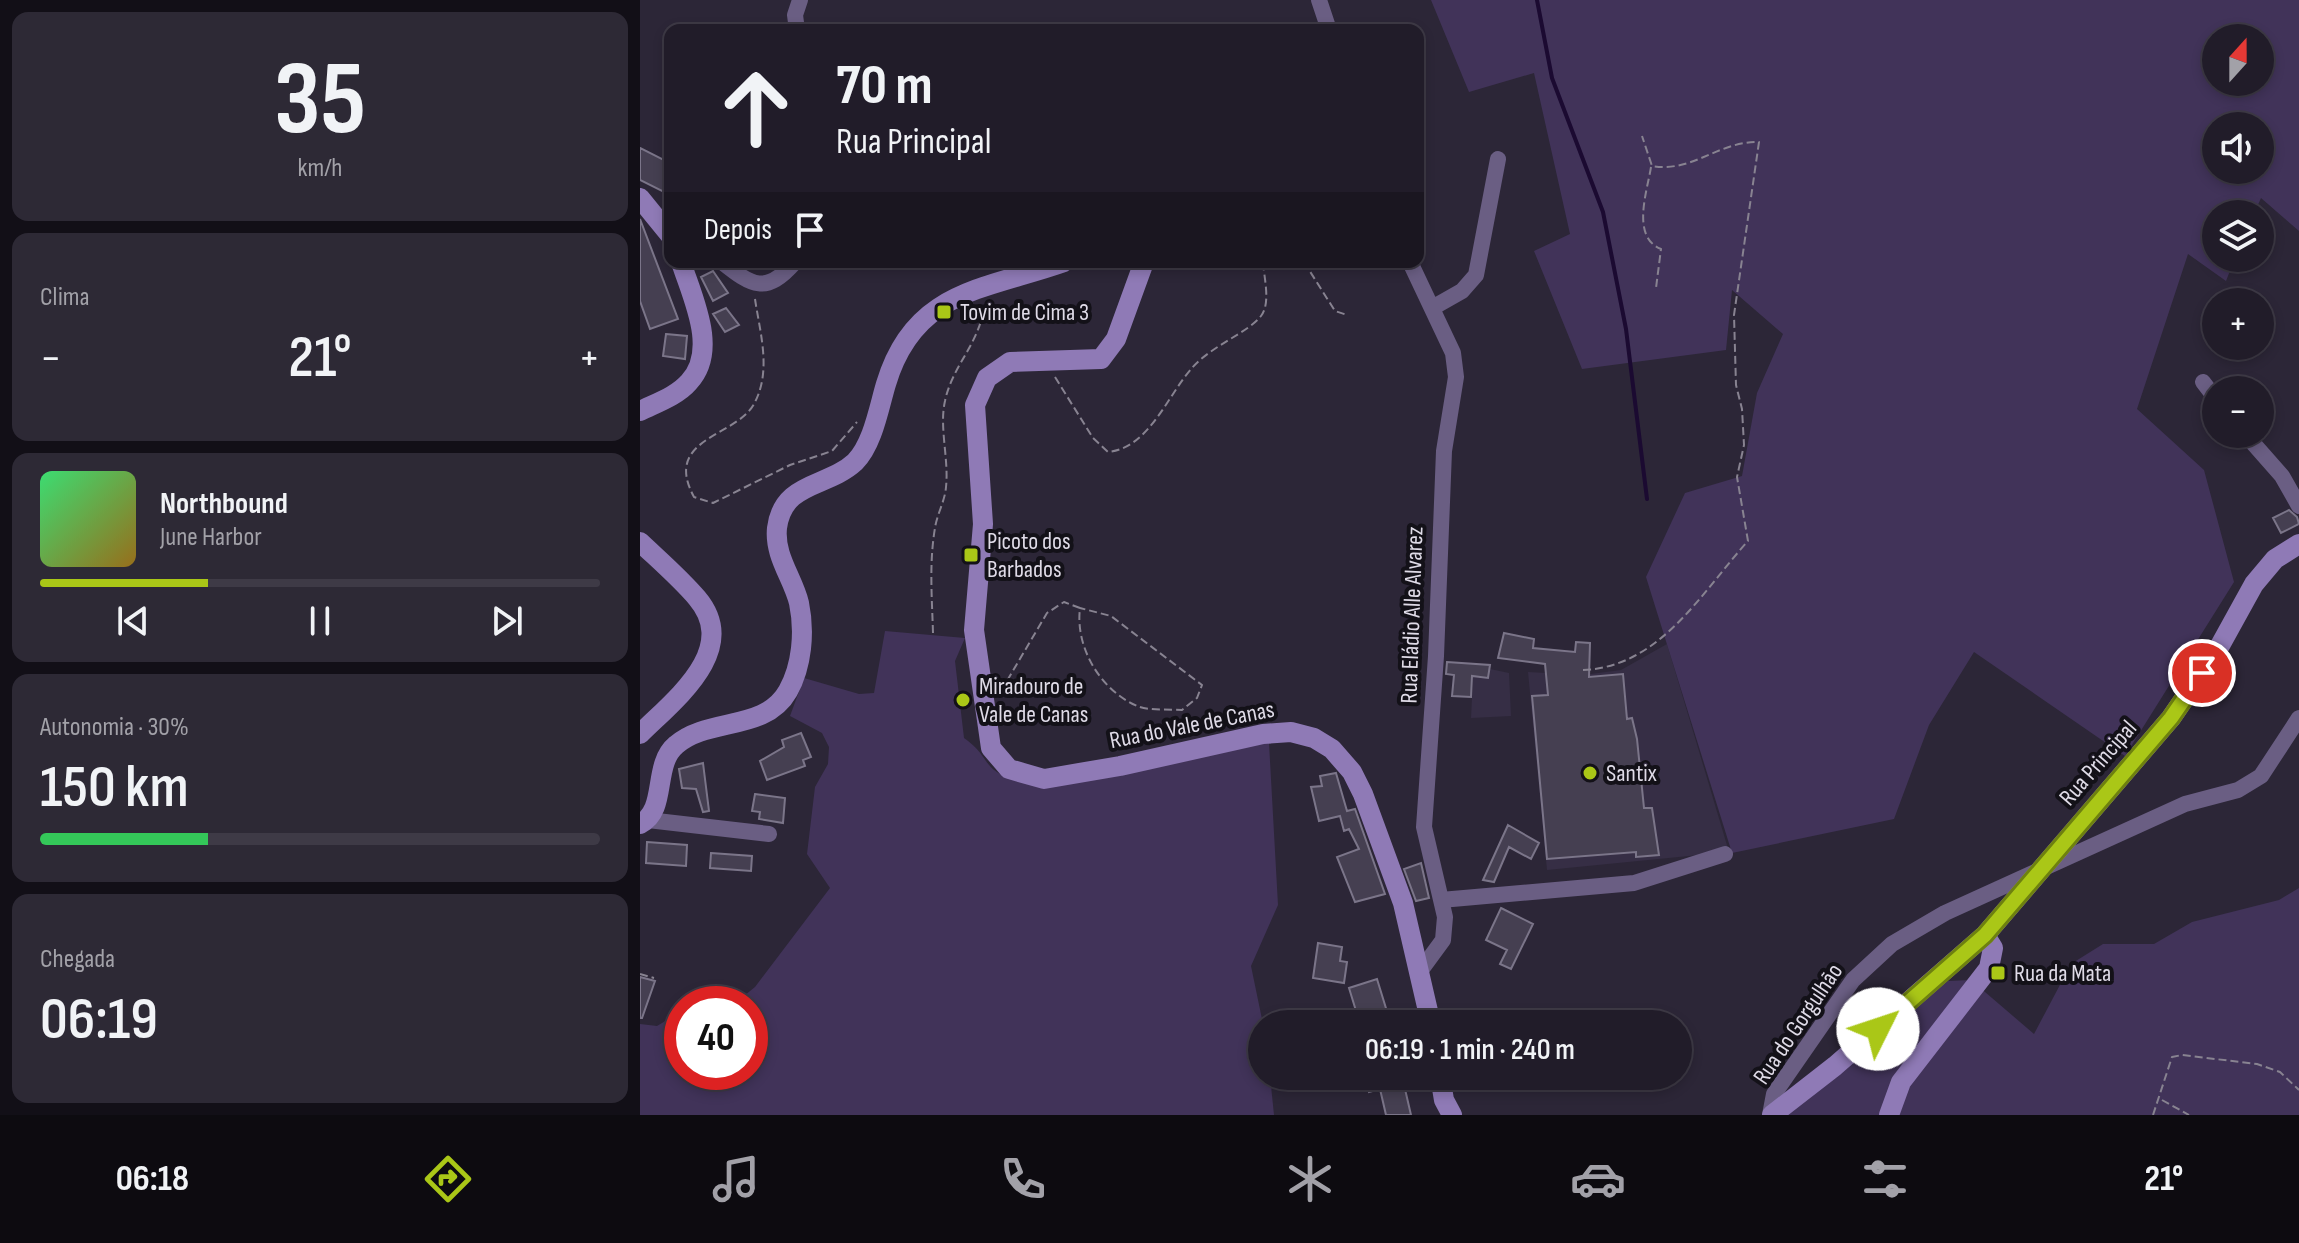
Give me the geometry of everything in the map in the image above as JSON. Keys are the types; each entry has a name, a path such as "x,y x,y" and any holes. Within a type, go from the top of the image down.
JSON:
{"street":[{"path":"1319,0 1327,24"},
{"path":"1432,308 1462,291 1476,275 1498,159"},
{"path":"640,198 664,223"},
{"path":"640,411 681,389 698,367 703,350 702,330 683,268"},
{"path":"730,268 752,284 762,285 788,268"},
{"path":"644,822 655,807 666,755 677,743 697,733 755,717 775,707 787,692 798,666 802,635 799,602 779,556 776,531 780,512 790,497 804,486 856,461 865,449 895,355 910,331 940,303 1044,268"},
{"name":"Rua do Vale de Canas","path":"1142,268 1116,339 1101,359 1010,362 987,378 975,405 983,524 974,630 991,748 998,759 1022,775 1044,779 1120,766 1263,734 1291,732 1314,738 1332,749 1352,772 1363,794 1403,903 1428,1010"},
{"name":"Rua Eládio Alle Alvarez","path":"1413,268 1453,353 1456,377 1444,451 1436,656 1424,827 1445,917 1443,940 1421,970"},
{"path":"2257,448 2282,476 2299,506"},
{"path":"640,542 699,599 709,618 711,638 709,656 694,679 643,728"},
{"name":"Rua Principal","path":"1985,935 2171,718 2217,651 2254,584 2275,559 2299,544"},
{"name":"Rua do Gorgulhão","path":"1771,1115 1774,1094 1853,980 1892,944 1945,913 2185,804 2238,790 2261,776 2299,718"},
{"path":"644,822 769,834"},
{"path":"1441,900 1634,883 1725,854"},
{"path":"1771,1115 1835,1066 1985,935 1993,948 1989,968 1901,1082 1889,1115"},
{"path":"1442,1090 1452,1115"}],"path":[{"path":"1642,136 1652,166 1644,234 1650,245 1661,249 1656,288"},
{"path":"1583,670 1623,665 1667,634 1748,541 1737,477 1744,445 1742,409 1736,385 1734,315 1759,142 1741,141 1673,170 1652,166"},
{"path":"1046,363 1093,438 1108,452 1125,451 1140,438 1191,368 1212,347 1260,317 1266,302 1263,268"},
{"path":"1308,268 1335,311 1347,315"},
{"path":"752,284 764,334 763,374 754,406 703,441 688,462 687,484 694,497 713,503 790,465 832,451 858,421"},
{"path":"933,633 930,571 935,527 946,490 943,405 951,377 971,350 983,319 986,285"},
{"path":"985,709 1007,684 1047,613 1064,602 1111,616 1189,672 1202,685 1197,698 1182,710 1139,707 1113,690 1088,659 1077,630 1080,608"},
{"path":"640,974 654,978"},
{"path":"2153,1115 2161,1099 2163,1076 2172,1057 2182,1055 2257,1064 2280,1072 2299,1090"},
{"path":"2161,1099 2189,1115"}],"shaded area":[{"path":"1431,0 2299,0 2299,231 2274,209 2274,200 2202,200 2202,264 2188,254 2137,409 2204,470 2234,582 2125,756 1974,652 1929,725 1894,819 1732,853 1646,577 1685,493 1742,476 1757,393 1783,334 1732,290 1726,350 1582,369 1534,251 1570,234 1534,73 1469,92"},
{"path":"2213,272 2230,272 2226,281"},
{"path":"885,631 965,638 955,661 964,738 993,769 1025,783 1269,743 1278,905 1251,966 1260,1010 1248,1010 1248,1090 1271,1090 1274,1115 640,1115 640,1024 657,1026 664,1022 664,1090 768,1090 768,986 756,986 830,888 807,854 815,787 828,764 829,747 822,733 790,716 804,678 859,694 874,693"},
{"path":"1667,644 1729,852 1547,870 1528,672 1583,675 1621,670"},
{"path":"1490,669 1509,673 1511,716 1471,718 1473,677 1489,678"},
{"path":"2299,888 2299,1115 1780,1115 1948,981 1971,980 2034,1034 2071,964 2103,944 2154,944 2192,922 2279,900"}],"building":[{"path":"640,148 664,160 664,192 640,180"},
{"path":"640,219 678,319 650,329 640,301"},
{"path":"713,271 728,293 713,301 701,277"},
{"path":"726,308 739,325 725,332 713,314"},
{"path":"666,334 687,336 685,359 663,356"},
{"path":"2289,510 2297,517 2299,524 2281,533 2273,518"},
{"name":"Santix","path":"1504,633 1534,639 1533,648 1575,652 1576,642 1590,643 1589,677 1623,674 1627,719 1632,718 1637,739 1644,808 1652,808 1659,855 1636,857 1636,852 1547,859 1532,696 1548,695 1545,664 1498,658"},
{"path":"1447,662 1490,665 1488,678 1472,676 1471,697 1452,696 1454,675 1446,674"},
{"path":"801,733 811,757 803,760 805,766 767,780 760,761 784,747 782,740"},
{"path":"703,763 709,811 703,812 696,789 682,788 679,769"},
{"path":"1336,773 1347,811 1355,809 1385,894 1355,902 1337,857 1359,849 1349,829 1344,831 1340,816 1319,821 1311,787 1322,786 1320,776"},
{"path":"755,794 785,798 783,823 759,819 760,812 752,811"},
{"path":"1508,825 1539,843 1531,859 1509,847 1494,882 1483,880"},
{"path":"647,842 687,845 686,866 646,863"},
{"path":"711,853 752,856 751,871 710,868"},
{"path":"1421,863 1429,898 1416,901 1404,869"},
{"path":"1501,908 1533,924 1511,969 1500,964 1507,950 1486,940"},
{"path":"1318,943 1342,947 1340,961 1347,962 1344,983 1313,978"},
{"path":"640,977 655,981 642,1018 640,1018"},
{"path":"1377,979 1387,1010 1356,1010 1349,988"},
{"path":"1380,1090 1405,1090 1411,1115 1386,1115"}],"waterway":[{"path":"1537,0 1552,78 1603,212 1626,329 1647,499"}],"place":[{"name":"Tovim de Cima 3","path":"944,312"},
{"name":"Picoto dos Barbados","path":"971,555"},
{"name":"Miradouro de Vale de Canas","path":"963,700"},
{"name":"Santix","path":"1590,773"},
{"name":"Rua da Mata","path":"1998,973"}],"route":[{"path":"1878,1029 1985,935 2171,718 2202,673"}]}
